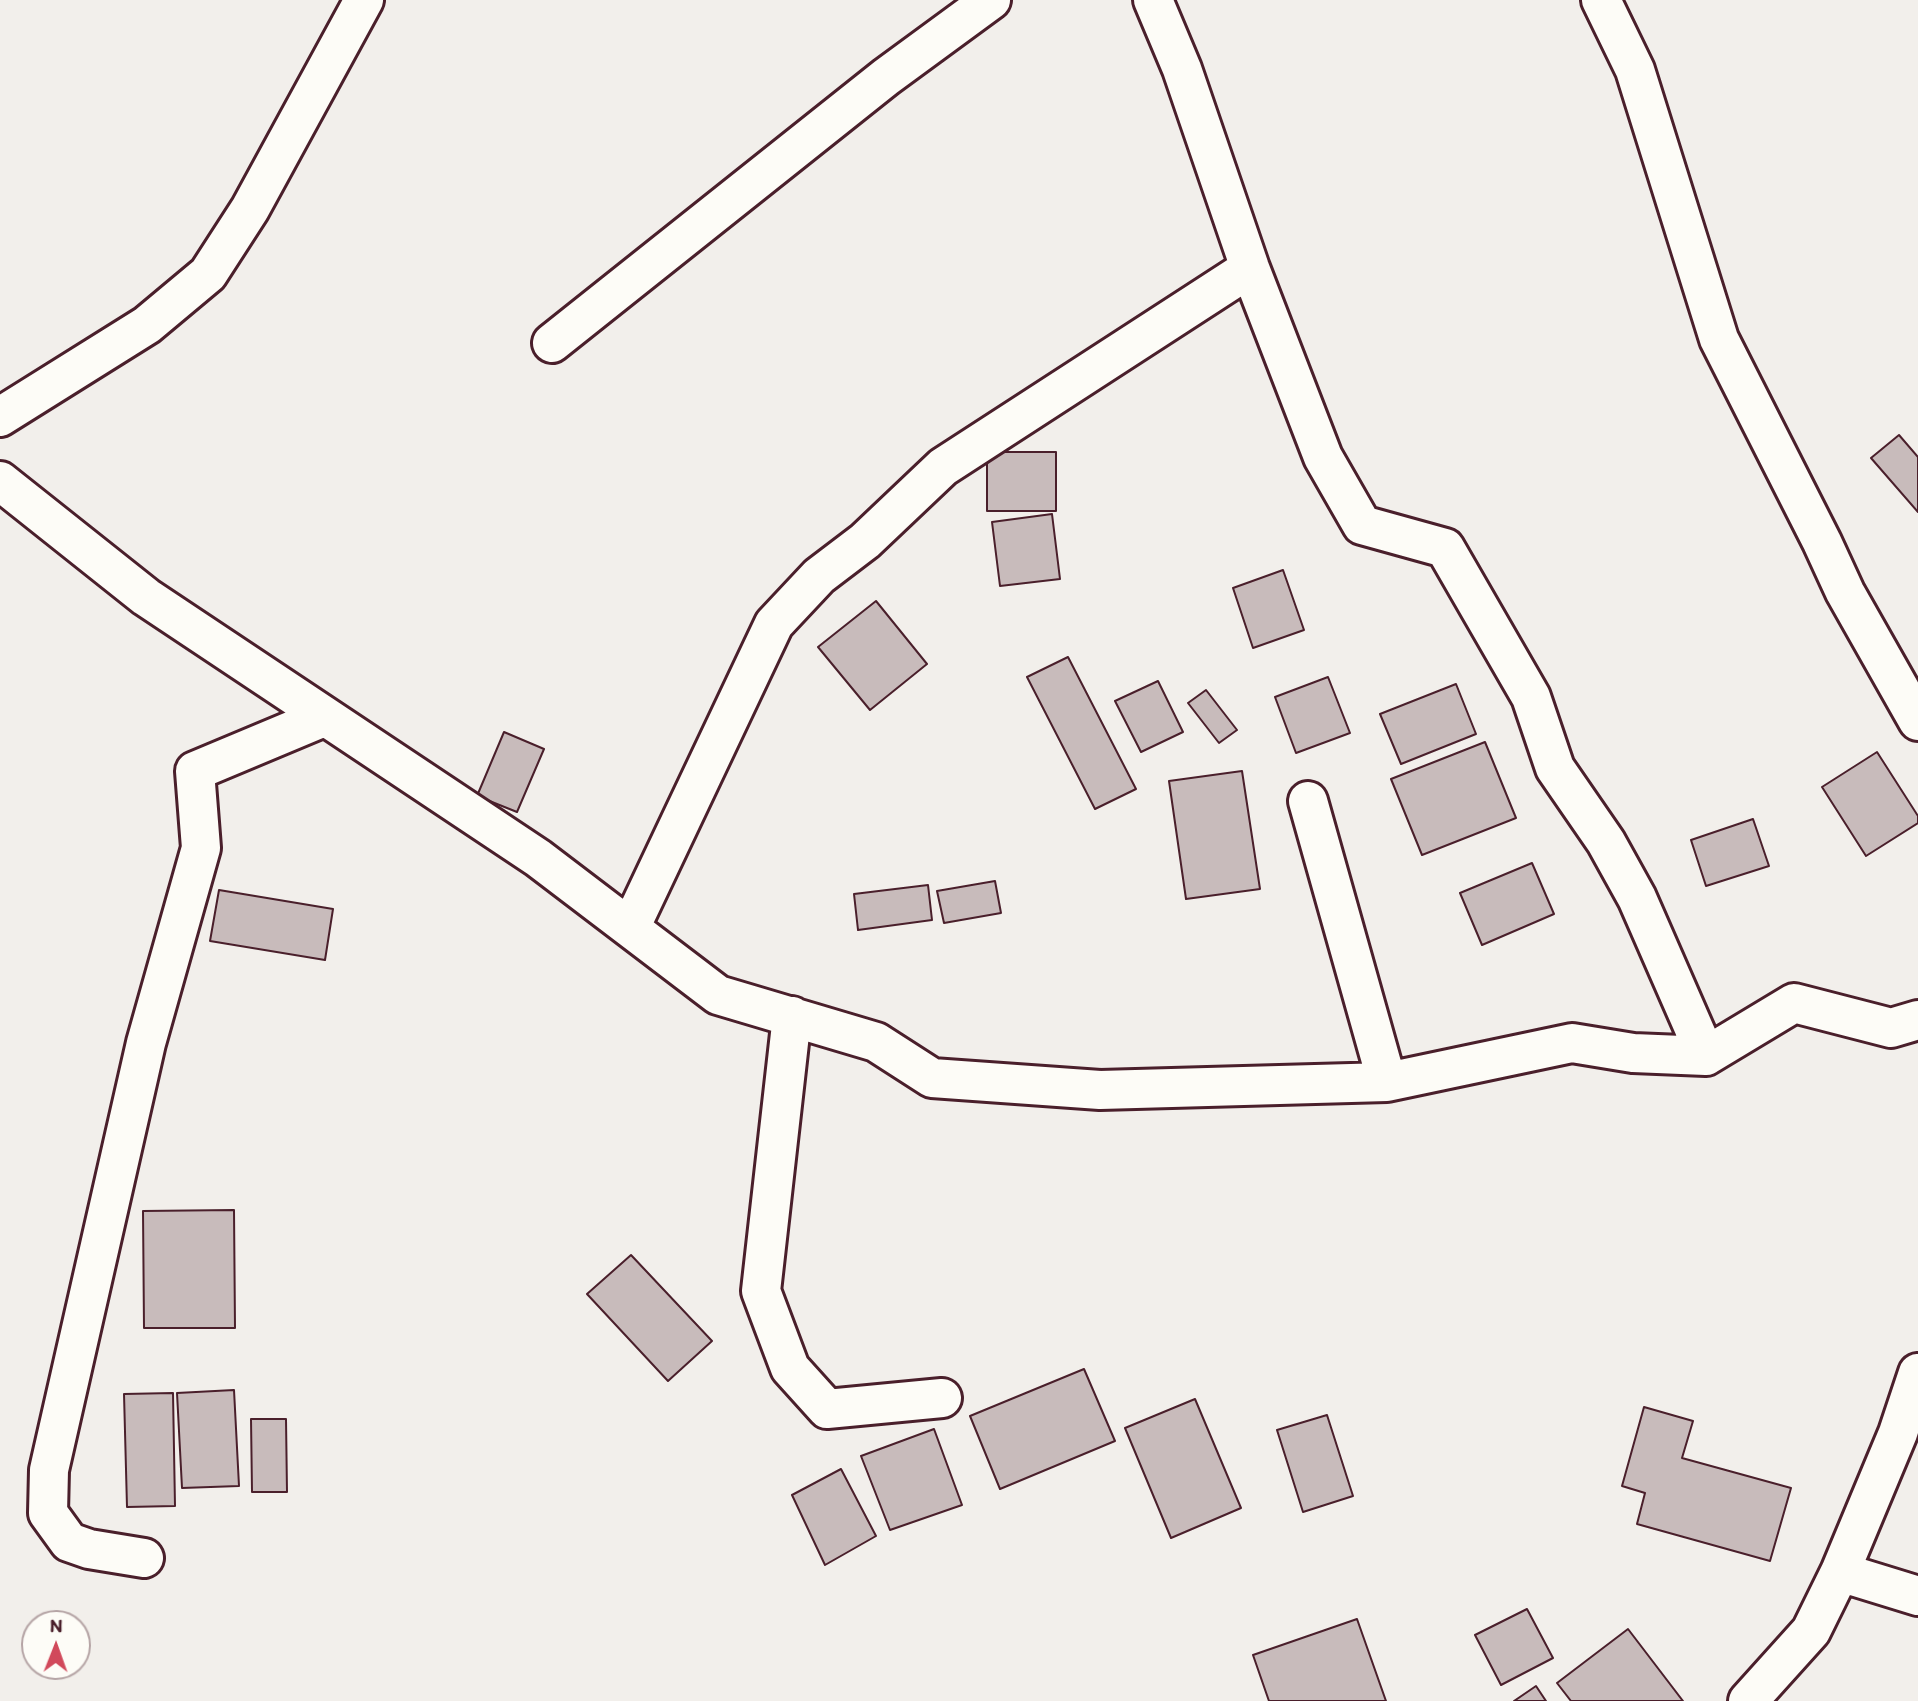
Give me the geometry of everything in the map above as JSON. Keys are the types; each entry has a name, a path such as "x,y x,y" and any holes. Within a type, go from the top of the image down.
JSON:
{"street":[{"path":"0,417 147,325 208,274 250,209 364,0"},
{"path":"552,343 886,77 991,0"},
{"path":"1153,0 1182,68 1251,268 1323,457 1362,526 1445,548 1531,697 1555,768 1606,842 1637,898 1706,1056"},
{"path":"1601,0 1635,70 1719,339 1845,592 1918,721"},
{"path":"631,926 774,624 810,586 865,541 943,467 1251,268"},
{"path":"0,481 146,597 538,858 631,926 718,995 876,1042 932,1078 1100,1090 1387,1082 1572,1042 1633,1053 1706,1056 1794,1003 1891,1028 1918,1020"},
{"path":"144,1558 89,1549 69,1542 48,1513 49,1470 146,1043 201,848 195,771 324,717"},
{"path":"1308,801 1387,1082"},
{"path":"792,1016 761,1291 790,1368 827,1409 942,1398"},
{"path":"1748,1701 1811,1631 1840,1572 1898,1433 1917,1377"},
{"path":"1840,1572 1918,1596"}],"building":[{"path":"1899,435 1918,457 1918,512 1871,458"},
{"path":"987,452 1056,452 1056,511 987,511"},
{"path":"1052,514 1060,579 1000,586 992,522"},
{"path":"1283,570 1304,630 1253,648 1233,588"},
{"path":"876,601 927,664 870,710 818,647"},
{"path":"1068,657 1136,789 1095,809 1027,677"},
{"path":"1328,677 1350,733 1296,753 1275,697"},
{"path":"1158,681 1183,732 1141,752 1115,701"},
{"path":"1456,684 1476,734 1401,764 1380,714"},
{"path":"1206,690 1237,730 1219,743 1188,703"},
{"path":"504,732 544,749 517,812 477,796"},
{"path":"1485,742 1516,818 1422,855 1391,779"},
{"path":"1877,752 1918,816 1918,823 1866,856 1822,787"},
{"path":"1242,771 1260,889 1186,899 1169,781"},
{"path":"1753,819 1769,866 1706,886 1691,840"},
{"path":"1532,863 1554,914 1482,945 1460,893"},
{"path":"995,881 1001,913 944,923 937,891"},
{"path":"928,885 932,920 858,930 854,894"},
{"path":"219,890 333,909 325,960 210,941"},
{"path":"234,1210 235,1328 144,1328 143,1211"},
{"path":"631,1255 712,1341 668,1381 587,1294"},
{"path":"1084,1369 1115,1441 1000,1489 970,1416"},
{"path":"234,1390 239,1486 182,1488 177,1393"},
{"path":"173,1393 175,1506 127,1507 124,1394"},
{"path":"1195,1399 1241,1508 1171,1538 1125,1428"},
{"path":"1644,1407 1693,1421 1682,1458 1791,1488 1770,1561 1637,1524 1645,1493 1622,1486"},
{"path":"1327,1415 1353,1496 1303,1512 1277,1430"},
{"path":"251,1419 286,1419 287,1492 252,1492"},
{"path":"934,1429 962,1505 890,1530 861,1456"},
{"path":"841,1469 876,1536 825,1565 792,1495"},
{"path":"1527,1609 1553,1658 1501,1685 1475,1635"},
{"path":"1357,1619 1386,1701 1269,1701 1253,1655"},
{"path":"1628,1629 1683,1701 1571,1701 1557,1683"},
{"path":"1536,1686 1546,1701 1514,1701"}]}
